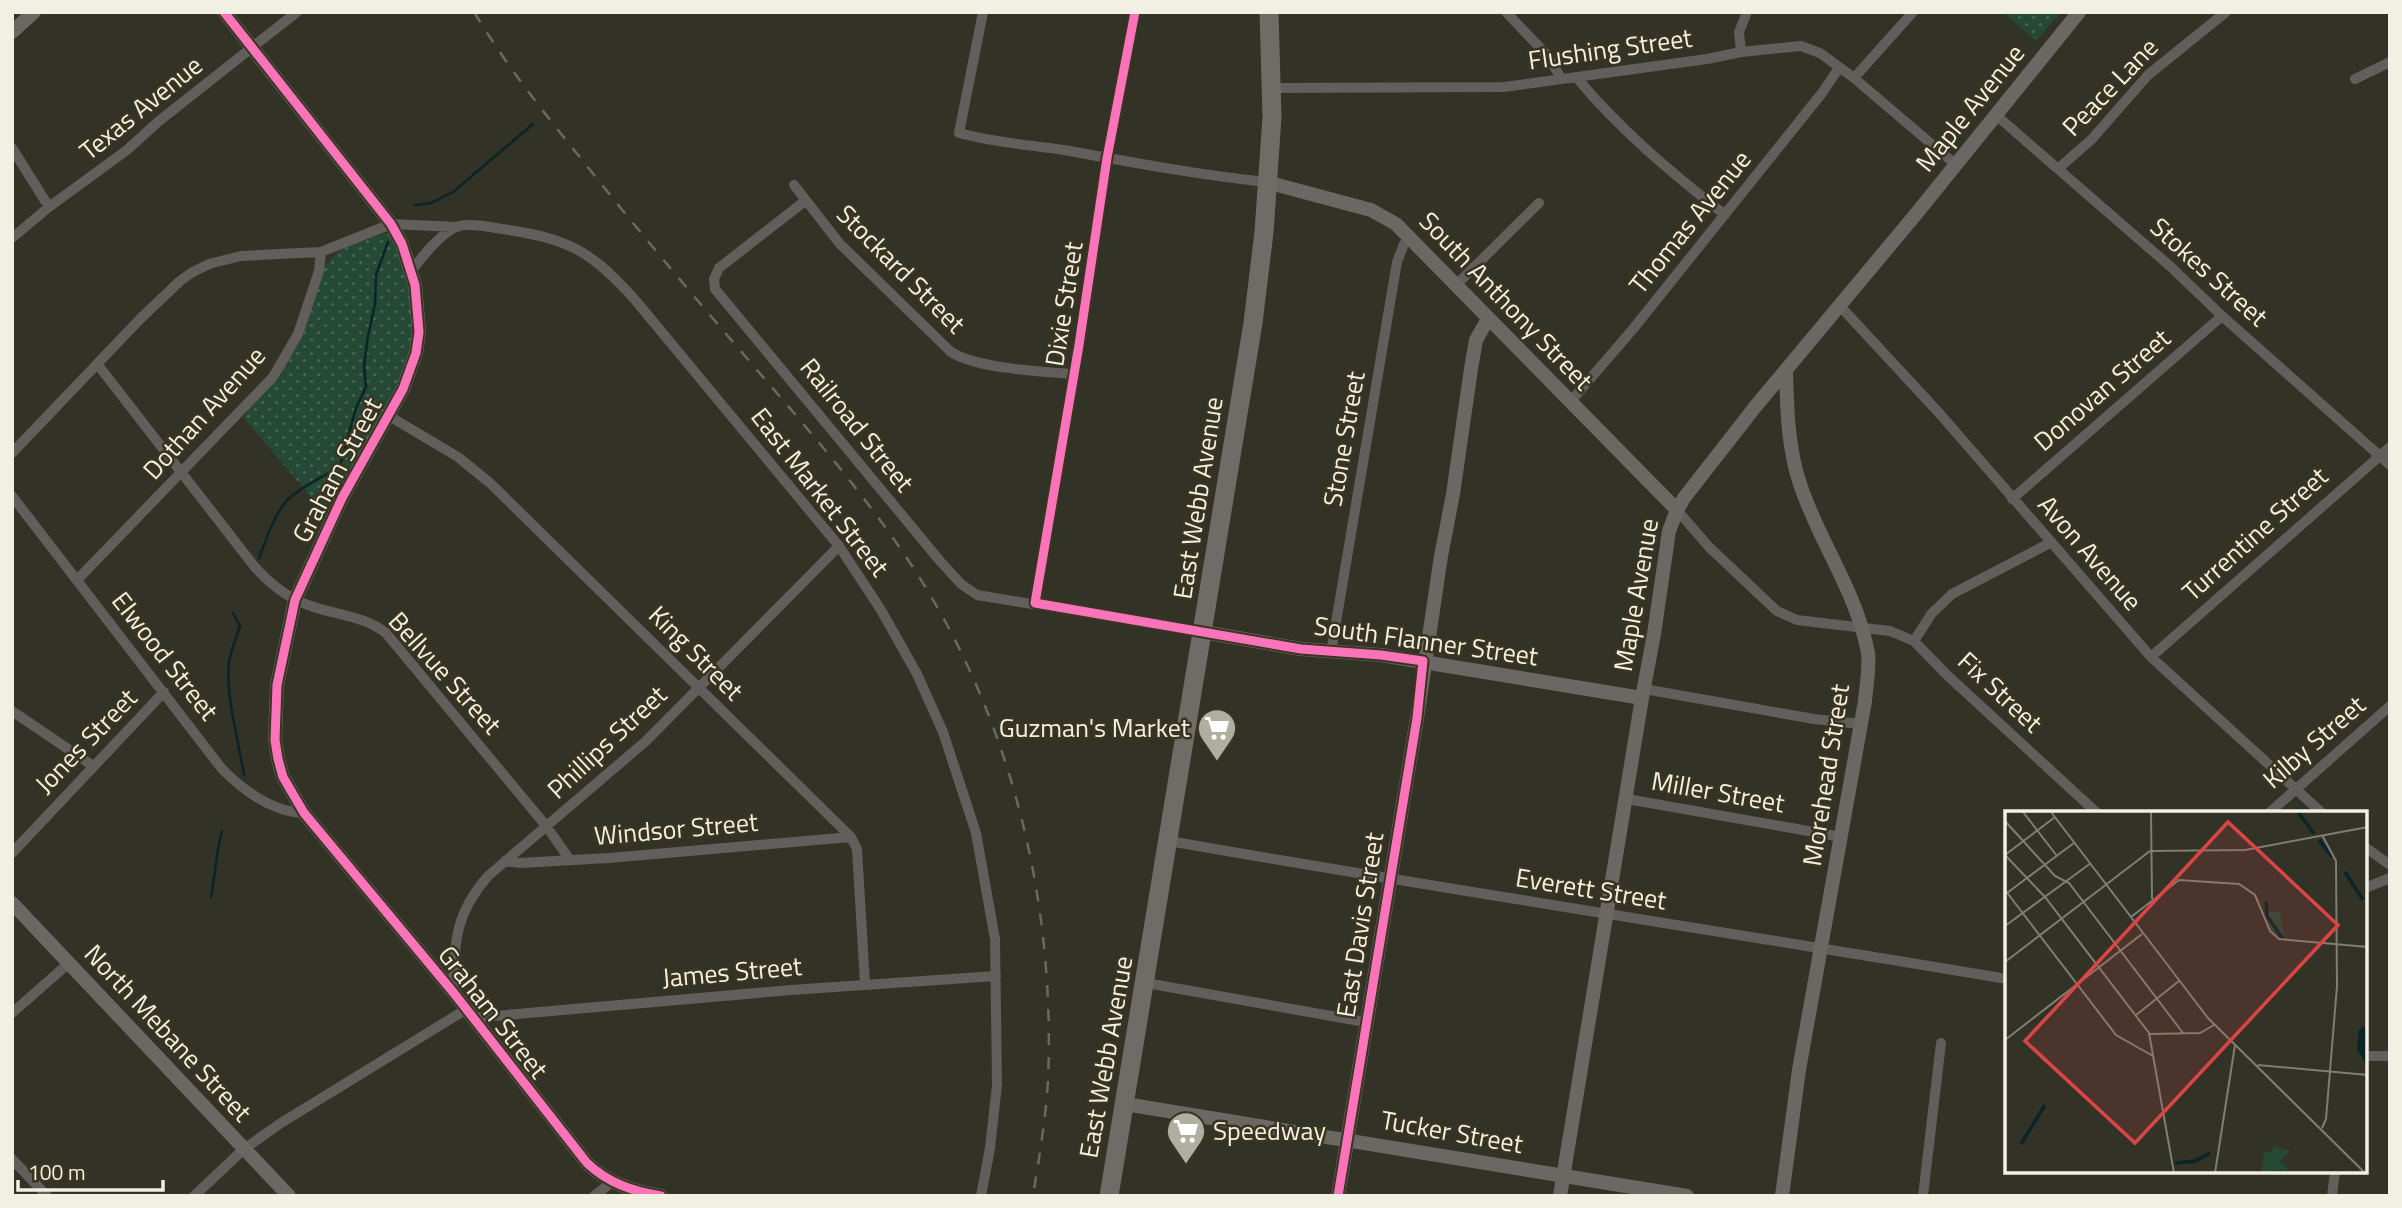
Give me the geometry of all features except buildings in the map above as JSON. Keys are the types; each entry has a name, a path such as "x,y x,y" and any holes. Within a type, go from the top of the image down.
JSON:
{"highway":[{"name":"East Webb Avenue","path":"1109,1196 1253,323 1263,242 1272,117 1269,12"}],"street":[{"path":"12,32 34,12"},
{"name":"Graham Street","path":"224,12 391,224 412,270 418,314 416,353 404,389 342,498 295,600 277,685 275,740 283,777 304,813 453,992 573,1146 596,1172 612,1182"},
{"name":"Texas Avenue","path":"12,237 127,150 159,121 297,12"},
{"path":"983,12 959,133 981,139 1266,182"},
{"name":"Dixie Street","path":"1035,603 1107,158 1135,12"},
{"path":"1506,12 1547,55 1561,78"},
{"path":"1741,52 1739,32 1747,12"},
{"path":"1854,78 1913,12"},
{"name":"Maple Avenue","path":"1560,1196 1669,531 1677,510 1708,465 2080,12"},
{"name":"Peace Lane","path":"2059,168 2092,139 2148,75 2226,12"},
{"name":"Flushing Street","path":"1271,88 1504,87 1741,52 1801,46 1820,53 1854,78 1955,164"},
{"path":"2355,79 2390,62"},
{"name":"Thomas Avenue","path":"1571,401 1592,380 1725,215 1839,68"},
{"path":"1577,78 1595,100 1643,147 1725,215"},
{"name":"Stokes Street","path":"1996,115 2059,168 2390,465"},
{"path":"12,148 49,207"},
{"name":"South Anthony Street","path":"1266,182 1371,210 1396,224 1677,510"},
{"name":"Stockard Street","path":"794,185 804,201 859,264 955,355 966,360 1020,369 1073,374"},
{"name":"Railroad Street","path":"804,201 719,268 714,284 718,293 961,584 977,595 1035,603"},
{"path":"1456,285 1539,203"},
{"path":"12,453 158,301 191,273 209,264 241,256 321,252 391,224"},
{"name":"East Market Street","path":"391,224 495,228 533,234 568,244 597,260 653,322 839,546 881,610 917,674 943,732 976,834 993,927 997,1085 981,1196"},
{"path":"412,270 437,241 459,226"},
{"name":"Stone Street","path":"1331,652 1397,262 1404,244 1411,238"},
{"name":"Dothan Avenue","path":"77,580 273,377 287,356 304,318 319,271 321,252"},
{"name":"Avon Avenue","path":"1840,306 2151,657 2320,811"},
{"name":"Donovan Street","path":"2012,499 2222,316"},
{"name":"East Davis Street","path":"1338,1196 1476,340 1488,319"},
{"name":"Bellvue Street","path":"99,365 268,581 295,600 367,621 386,633 547,827 570,860"},
{"name":"Morehead Street","path":"1782,1196 1800,1070 1865,701 1868,656 1851,593 1817,527 1799,482 1792,449 1786,372"},
{"name":"King Street","path":"389,416 458,457 490,483 851,837"},
{"name":"Turrentine Street","path":"2151,657 2390,447"},
{"name":"Elwood Street","path":"12,496 232,779 259,799 281,810 304,813"},
{"name":"Fix Street","path":"1677,510 1709,547 1777,611 1797,620 1890,631 1914,641 1947,675 2095,811"},
{"path":"1914,641 1932,613 1952,594 2050,543"},
{"name":"Phillips Street","path":"453,992 455,949 460,920 472,895 488,876 646,741 839,546"},
{"path":"1035,603 1203,632"},
{"name":"South Flanner Street","path":"1203,632 1331,652 1381,654 1860,724"},
{"name":"Jones Street","path":"12,853 164,692"},
{"name":"Kilby Street","path":"2271,811 2390,706"},
{"path":"12,711 93,766"},
{"name":"Miller Street","path":"1627,799 1842,837"},
{"path":"851,837 856,849 865,984"},
{"name":"Windsor Street","path":"505,861 520,863 570,860 851,837"},
{"name":"Everett Street","path":"1169,841 1605,915 2005,979"},
{"path":"2367,849 2390,865"},
{"path":"2370,886 2390,878"},
{"name":"North Mebane Street","path":"12,903 289,1196"},
{"path":"12,1013 69,963"},
{"name":"James Street","path":"194,1196 244,1149 281,1123 469,1014 996,976"},
{"path":"1146,983 1366,1022"},
{"path":"1923,1196 1941,1043"},
{"path":"2367,1056 2390,1056"},
{"name":"Tucker Street","path":"1125,1104 1687,1196"},
{"path":"12,1159 47,1196"},
{"path":"2332,1196 2335,1173"},
{"path":"594,1196 612,1182 661,1196"}],"green space":[{"path":"2003,12 2061,12 2036,41"},
{"path":"383,233 393,236 407,271 413,335 404,378 324,512 243,417 272,382 331,258 344,249"}],"waterway":[{"path":"415,205 431,203 453,192 533,124"},
{"path":"259,558 272,524 287,501 304,487 340,466 356,408 366,387 364,366 375,304 376,275 388,242"},
{"path":"233,613 240,626 232,649 228,675 244,775"},
{"path":"211,897 222,831"}],"railway":[{"path":"474,12 512,70 568,143 864,498 937,607 969,670 996,735 1017,802 1033,870 1043,940 1048,1010 1048,1080 1033,1196"}],"cycle path":[{"path":"224,12 391,224 402,244 415,285 419,332 416,353 403,389 342,498 295,600 277,685 275,740 283,777 304,813 453,992 587,1163 603,1176 621,1185 661,1196"},
{"path":"1135,12 1107,158 1079,345 1035,603 1301,649 1423,661 1417,718 1338,1196"}],"place":[{"name":"Guzman's Market","path":"1217,762"},
{"name":"Speedway","path":"1186,1165"}]}
